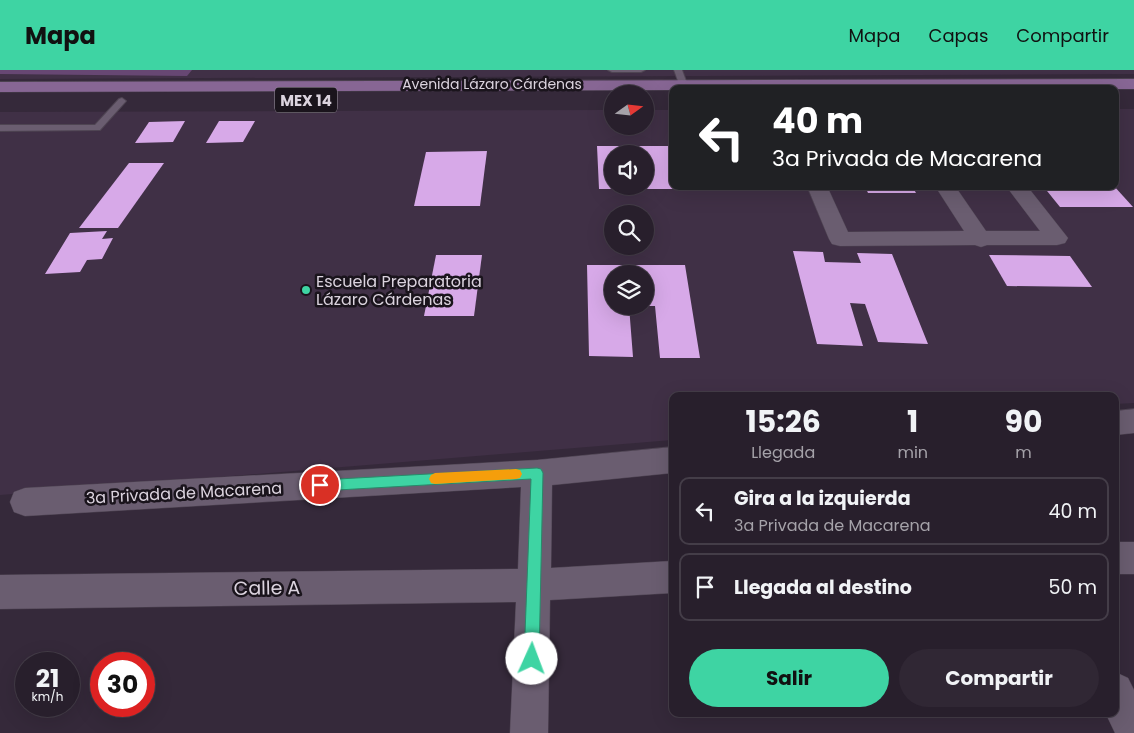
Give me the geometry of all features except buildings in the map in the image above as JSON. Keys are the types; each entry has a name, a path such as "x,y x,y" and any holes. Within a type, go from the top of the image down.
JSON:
{"main road":[{"name":"Avenida Lázaro Cárdenas","path":"0,102 122,101 612,81"},
{"name":"Avenida Lázaro Cárdenas","path":"0,87 612,81 1134,84"},
{"path":"1119,98 1134,98"},
{"path":"654,100 669,100"}],"street":[{"path":"818,190 840,238 981,240 1057,238 1019,190"},
{"path":"948,190 981,240"},
{"path":"1119,422 1134,421"},
{"name":"3a Privada de Macarena","path":"25,502 537,473 669,460"},
{"path":"529,733 537,473"},
{"path":"1119,558 1134,558"},
{"name":"Calle A","path":"0,592 534,585 669,577"},
{"path":"1119,699 1134,731"}],"lane":[{"path":"612,81 641,70"},
{"path":"0,128 97,128 122,101"}],"shaded area":[{"path":"0,70 1134,70 1134,74 0,79"},
{"path":"0,70 192,70 187,76 0,74"},
{"name":"Escuela Preparatoria Lázaro Cárdenas","path":"1119,109 1134,109 1134,403 1119,404 1119,392 669,392 669,440 0,495 0,112 604,110 604,135 654,135 654,110 669,110 669,190 1119,190"}],"slow traffic":[{"path":"435,479 516,474"}],"place":[{"name":"Escuela Preparatoria Lázaro Cárdenas","path":"306,290"}],"route":[{"path":"320,485 537,473 532,659"}]}
